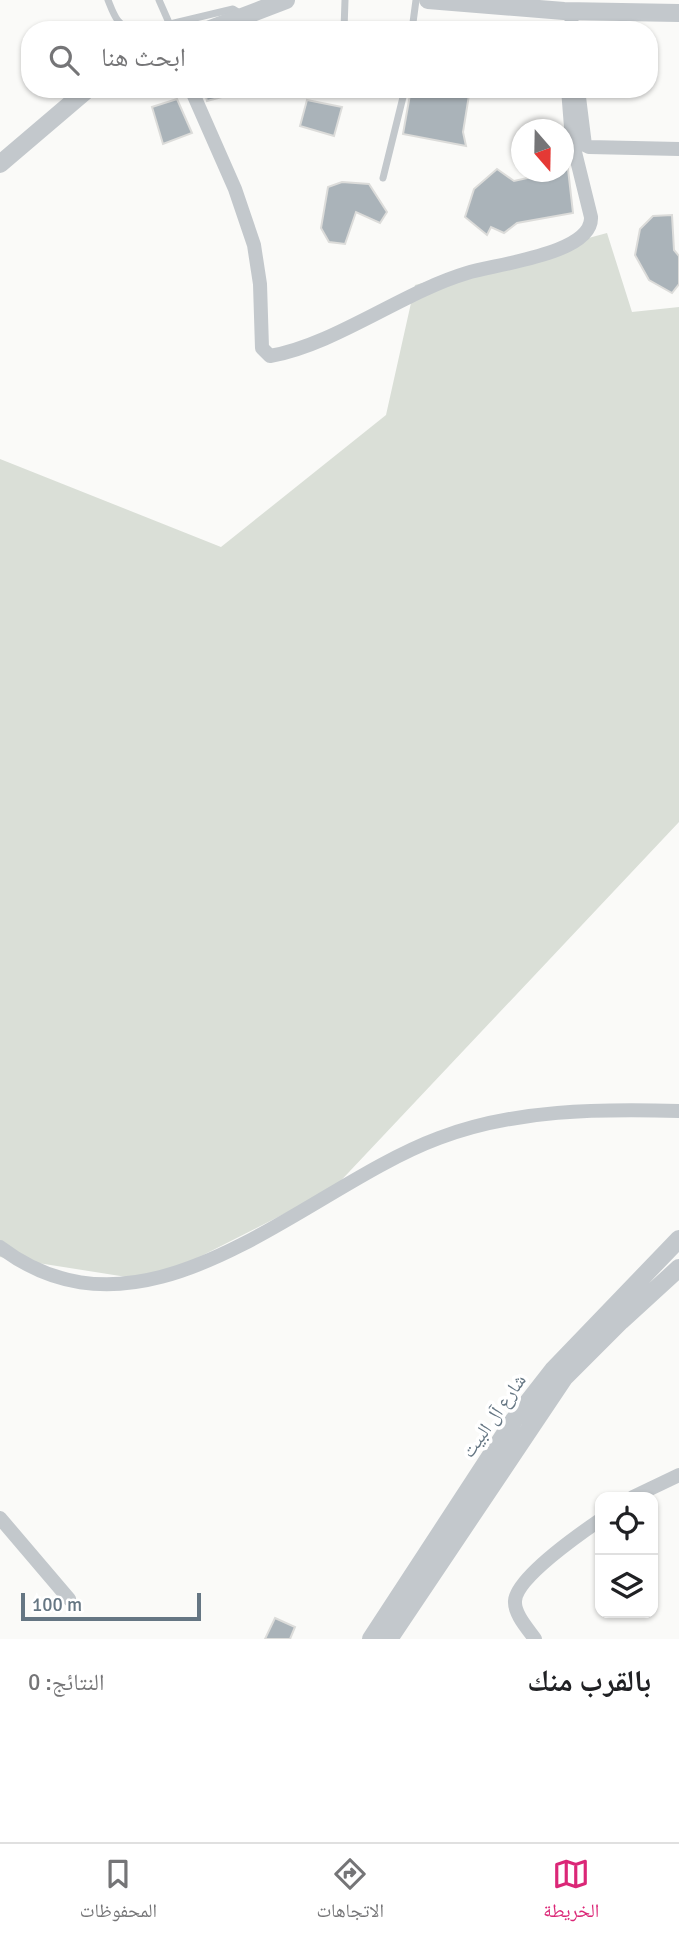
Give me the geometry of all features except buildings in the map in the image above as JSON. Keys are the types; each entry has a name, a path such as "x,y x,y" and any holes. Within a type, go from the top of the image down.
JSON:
{"street":[{"path":"230,21 286,0"},
{"path":"428,0 567,11 679,13"},
{"path":"566,21 567,11"},
{"path":"567,11 570,21"},
{"path":"0,163 77,98"},
{"path":"195,98 250,230 260,284 262,348 270,356 300,347 447,280 562,248 587,234 592,227 591,217 572,140 569,98"},
{"path":"579,98 585,145 589,148 679,149"},
{"path":"0,1247 28,1267 60,1278 94,1282 157,1279 189,1270 270,1231 404,1153 477,1125 524,1115 679,1111"},
{"name":"شارع آل البيت","path":"371,1639 514,1420 552,1370 679,1239"},
{"name":"شارع آل البيت","path":"389,1639 564,1378 679,1268"},
{"path":"643,1492 679,1475"},
{"path":"0,1518 69,1599"},
{"path":"535,1639 514,1605 517,1591 549,1559 595,1524"}],"lane":[{"path":"108,0 118,21"},
{"path":"159,0 168,21"},
{"path":"344,21 345,0"},
{"path":"413,21 416,0"},
{"path":"186,21 233,9 244,15"},
{"path":"383,177 403,98"}],"shaded area":[{"path":"607,233 632,312 679,307 679,822 333,1189 152,1281 0,1257 0,459 221,547 386,415 415,285"}]}
